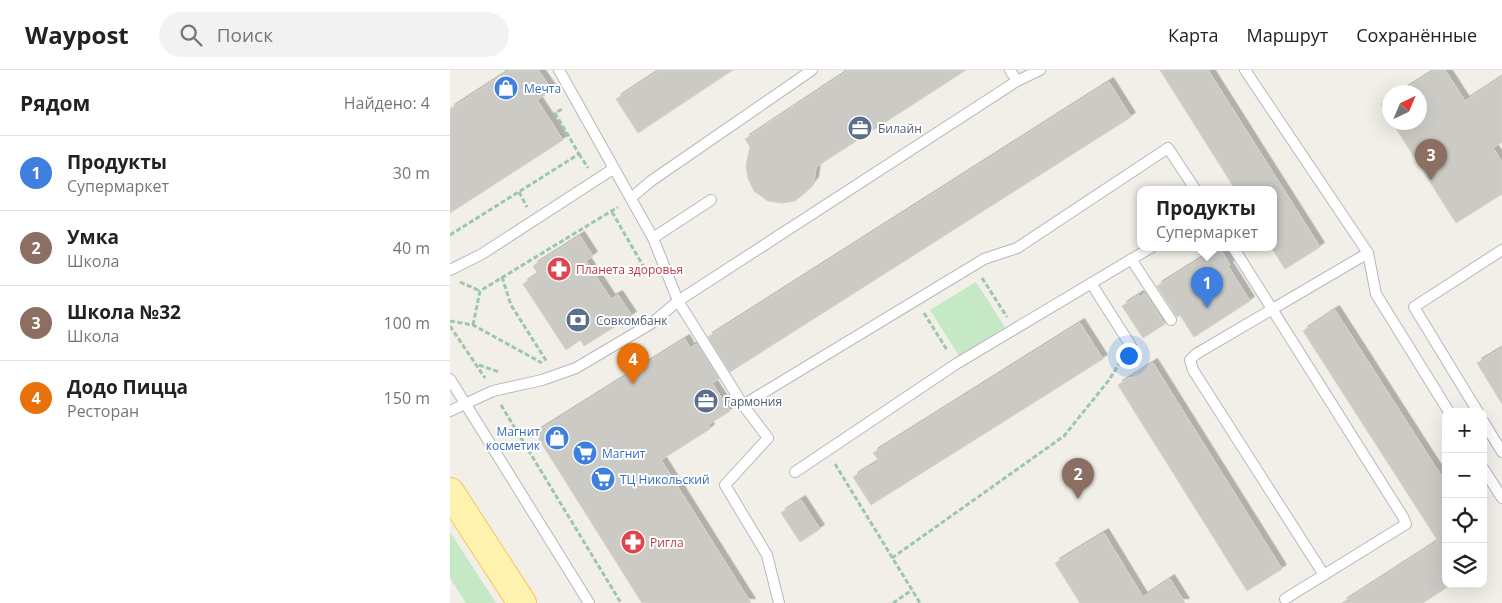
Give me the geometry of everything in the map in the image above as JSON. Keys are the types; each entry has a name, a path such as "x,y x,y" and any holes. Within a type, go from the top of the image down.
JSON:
{"main road":[{"path":"450,492 522,603"}],"lane":[{"path":"559,70 653,238 678,301 743,405 768,438 725,485 767,555 779,603"},
{"path":"631,198 651,181 812,70"},
{"path":"1010,70 1017,81"},
{"path":"450,411 493,391 542,380 576,368 652,323 678,301 1017,81 1040,70"},
{"path":"1245,70 1368,253 1376,294 1447,408"},
{"path":"743,405 973,265 984,259 1017,248 1168,148 1193,186"},
{"path":"450,270 482,254 614,169"},
{"path":"653,238 711,200"},
{"path":"1476,408 1414,307 1502,250"},
{"path":"795,472 956,364 1145,251"},
{"path":"1236,251 1406,524 1285,599"},
{"path":"1324,575 1192,370 1190,360 1196,354 1274,310 1368,253"},
{"path":"1131,259 1170,320"},
{"path":"1091,283 1131,346"},
{"path":"450,379 589,603"},
{"path":"1487,428 1502,452"},
{"path":"1487,474 1502,498"}],"path":[{"path":"450,235 579,154 555,113"},
{"path":"473,326 480,291 612,212 631,198"},
{"path":"612,212 652,283"},
{"path":"973,265 1014,329"},
{"path":"450,321 473,326 551,368 511,304 502,278"},
{"path":"458,282 480,291"},
{"path":"916,300 956,364"},
{"path":"450,326 478,365 621,603"},
{"path":"892,558 1064,436 1109,380 1131,346"},
{"path":"478,365 503,373"},
{"path":"826,451 920,603"},
{"path":"893,603 912,590"}],"green space":[{"path":"976,282 1005,327 959,356 930,310"},
{"path":"450,532 496,603 466,603 450,578"}],"building":[{"path":"510,70 538,70 552,90 537,100 563,140 450,213 450,109"},
{"path":"660,70 733,70 638,133 616,99"},
{"path":"849,70 966,70 816,167 814,181 806,192 795,201 782,203 768,201 754,191 748,178 746,165 750,147 745,139"},
{"path":"1160,70 1208,70 1320,247 1285,269 1274,251 1277,251 1277,186 1233,186"},
{"path":"1435,70 1445,70 1465,101 1502,77 1502,142 1493,148 1502,162 1502,194 1456,223 1397,130 1427,130 1427,85 1411,85"},
{"path":"1109,82 1131,117 730,372 708,337"},
{"path":"580,236 593,256 586,261 611,299 618,295 632,316 584,346 580,340 566,350 523,284 538,274 533,266"},
{"path":"1213,251 1221,251 1230,265 1228,266 1250,301 1194,337 1180,315 1177,317 1157,286"},
{"path":"1145,293 1165,324 1143,338 1122,306"},
{"path":"1335,310 1442,477 1442,588 1446,588 1423,603 1342,603 1438,541 1303,331"},
{"path":"1080,323 1103,359 871,505 853,477 879,461 873,453"},
{"path":"685,339 690,348 697,344 719,379 712,383 730,411 708,425 710,429 661,460 751,603 642,603 535,433"},
{"path":"1502,348 1502,404 1477,363"},
{"path":"1153,363 1282,569 1247,591 1118,385"},
{"path":"801,500 820,529 800,542 781,513"},
{"path":"1104,533 1143,597 1170,579 1185,603 1080,603 1055,563"}],"place":[{"name":"Мечта","path":"506,88"},
{"name":"Билайн","path":"860,128"},
{"name":"Школа №32","path":"1431,180"},
{"name":"Планета здоровья","path":"559,269"},
{"name":"Продукты","path":"1207,308"},
{"name":"Совкомбанк","path":"578,320"},
{"name":"Додо Пицца","path":"633,384"},
{"name":"Гармония","path":"706,401"},
{"name":"Магнит косметик","path":"557,438"},
{"name":"Магнит","path":"585,453"},
{"name":"ТЦ Никольский","path":"603,479"},
{"name":"Умка","path":"1078,499"},
{"name":"Ригла","path":"633,542"}]}
